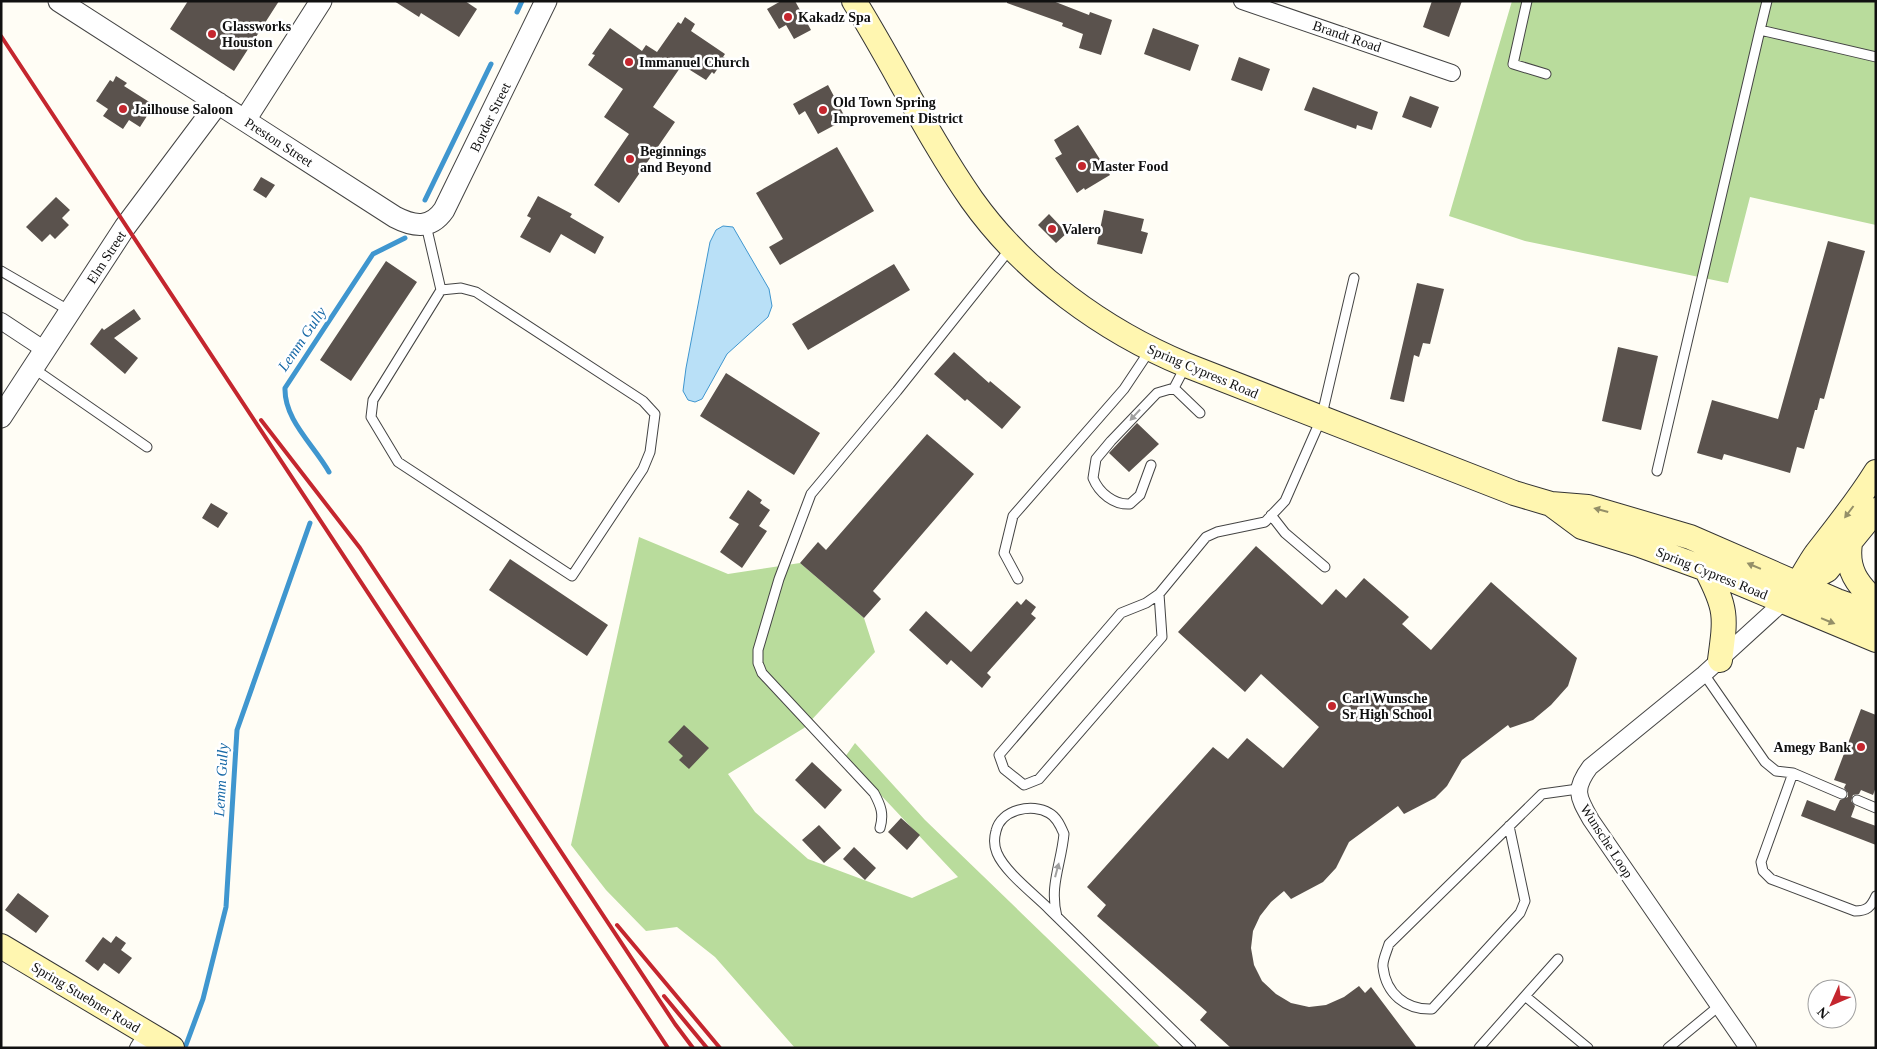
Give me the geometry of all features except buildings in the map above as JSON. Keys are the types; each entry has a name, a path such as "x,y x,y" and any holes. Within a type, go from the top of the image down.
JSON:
{"main road":[{"name":"Spring Cypress Road","path":"854,1 952,170 977,207 1012,247 1070,298 1112,328 1150,350 1186,365 1514,493 1551,504 1588,507 1690,537 1799,585 1876,615"},
{"path":"1783,602 1799,585 1815,556 1858,500 1876,472"},
{"name":"Spring Cypress Road","path":"1551,504 1582,527 1637,544 1706,570 1876,640"},
{"path":"1799,585 1827,570 1876,510"},
{"path":"1850,543 1848,556 1855,580 1876,602"},
{"path":"1706,570 1724,608 1724,626 1712,667"},
{"name":"Spring Stuebner Road","path":"1,946 143,1041 172,1048"}],"street":[{"name":"Preston Street","path":"59,1 395,217 411,224 426,225"},
{"path":"245,120 321,1"},
{"name":"Border Street","path":"426,225 433,222 444,210 546,1"},
{"name":"Brandt Road","path":"1242,1 1452,73"},
{"name":"Elm Street","path":"1,417 126,227 218,103"},
{"path":"1,322 45,350"},
{"name":"Wunsche Loop","path":"1748,1048 1591,820 1579,799 1578,789 1580,780 1590,767 1712,667 1783,602"}],"lane":[{"path":"1527,1 1513,64 1546,74"},
{"path":"1657,471 1767,1"},
{"path":"1760,30 1876,57"},
{"path":"426,225 441,290 373,400 371,417 398,462 572,576 642,469 650,452 655,414 643,401 476,292 461,288 441,290"},
{"path":"880,828 883,817 882,807 874,793 762,673 758,663 758,650 779,579 811,494 897,391 1012,247"},
{"path":"1,271 70,311"},
{"path":"1160,594 1162,637 1040,779 1024,785 1004,769 999,755 1120,613 1146,603 1160,594 1206,538 1218,532 1265,522 1284,501 1321,418 1354,278"},
{"path":"1018,579 1004,554 1014,516 1124,389 1150,350"},
{"path":"1150,465 1140,495 1130,504 1123,504 1106,496 1093,478 1096,459 1157,393 1174,388 1186,365"},
{"path":"33,368 147,447"},
{"path":"1174,388 1200,413"},
{"path":"1271,515 1285,533 1325,567"},
{"path":"1712,667 1765,762 1776,771 1793,772 1842,794"},
{"path":"1793,772 1761,862 1763,871 1771,879 1855,911 1864,911 1872,906 1876,896"},
{"path":"1509,826 1525,901 1520,913 1432,1009 1418,1010 1404,1004 1389,987 1383,966 1389,944 1509,826 1542,794 1578,789"},
{"path":"1857,800 1876,808"},
{"path":"1057,917 1053,901 1054,884 1064,834 1051,813 1035,806 1021,809 1007,815 997,827 994,840 997,854 1006,867 1057,917 1191,1048"},
{"path":"1479,1048 1558,959"},
{"path":"1525,996 1588,1048"},
{"path":"1668,1048 1719,1006"}],"green space":[{"path":"1512,1 1876,1 1876,225 1750,197 1728,283 1525,241 1449,216"},
{"path":"639,537 728,574 800,563 864,618 875,652 804,728 728,774 755,812 808,859 912,898 958,877 845,757 855,743 925,820 1161,1048 795,1048 715,957 677,927 646,931 606,890 571,845"}],"water":[{"path":"723,226 733,227 769,289 772,306 768,317 727,354 702,399 695,402 688,400 683,391 686,368 710,242 716,230"}],"waterway":[{"name":"Lemm Gully","path":"517,12 522,1"},
{"name":"Lemm Gully","path":"425,200 491,64"},
{"name":"Lemm Gully","path":"329,472 289,411 285,388 373,254 405,238"},
{"name":"Lemm Gully","path":"186,1045 203,999 226,907 237,730 310,523"}],"railway":[{"path":"1,36 668,1048"},
{"path":"261,420 360,548 675,1024 693,1048"},
{"path":"617,925 720,1048"},
{"path":"664,996 707,1048"}],"place":[{"name":"Kakadz Spa","path":"788,17"},
{"name":"Glassworks Houston","path":"212,34"},
{"name":"Immanuel Church","path":"629,62"},
{"name":"Jailhouse Saloon","path":"123,109"},
{"name":"Old Town Spring Improvement District","path":"823,110"},
{"name":"Beginnings and Beyond","path":"630,159"},
{"name":"Master Food","path":"1082,166"},
{"name":"Valero","path":"1052,229"},
{"name":"Carl Wunsche Sr High School","path":"1332,706"},
{"name":"Amegy Bank","path":"1861,747"}]}
